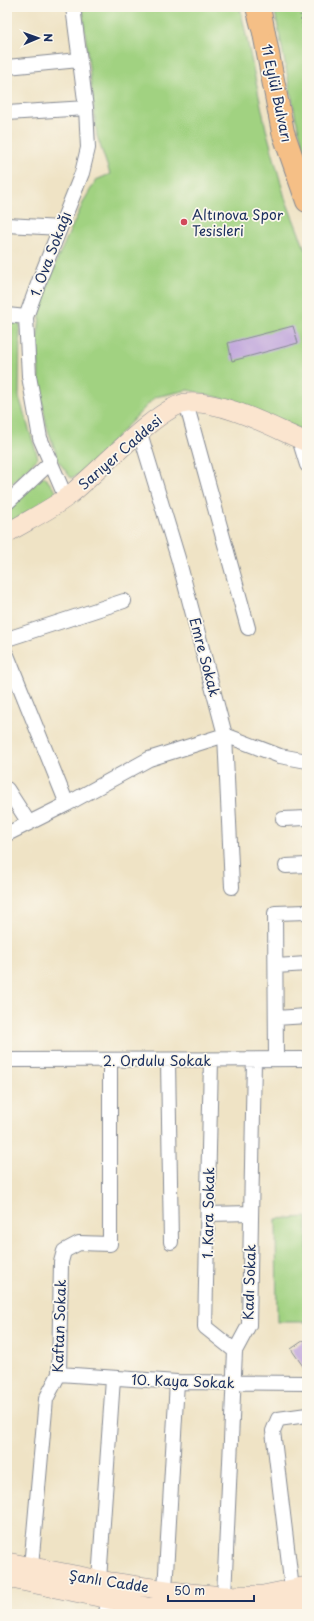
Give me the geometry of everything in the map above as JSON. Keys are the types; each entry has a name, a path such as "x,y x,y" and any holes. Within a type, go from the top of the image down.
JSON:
{"main road":[{"name":"11 Eylül Bulvarı","path":"259,13 283,132 307,201"},
{"name":"Sarıyer Caddesi","path":"7,532 66,498 94,475 155,419 170,408 186,403 208,404 227,408 303,440"},
{"name":"Şanlı Cadde","path":"7,1562 99,1580 165,1590 224,1596 262,1595 299,1587"},
{"path":"7,1578 107,1607 147,1607 179,1612 249,1613 272,1611 307,1602"}],"street":[{"name":"1. Ova Sokağı","path":"66,498 40,438 29,376 26,317 40,276 82,173 88,148 86,108 73,7"},
{"path":"7,67 79,60"},
{"path":"7,113 86,108"},
{"path":"7,225 60,228"},
{"path":"7,315 26,317"},
{"path":"186,403 248,628"},
{"name":"Emre Sokak","path":"140,433 178,558 225,735 232,887"},
{"path":"303,440 307,465"},
{"path":"7,504 51,462"},
{"path":"7,639 124,601"},
{"path":"8,662 67,804"},
{"path":"7,834 67,804 149,759 225,735 280,756 307,761"},
{"path":"7,789 29,823"},
{"path":"283,819 307,818"},
{"path":"286,866 307,865"},
{"path":"276,1059 276,913 307,912"},
{"path":"276,966 307,964"},
{"path":"276,1018 307,1016"},
{"name":"2. Ordulu Sokak","path":"7,1060 168,1061 307,1059"},
{"name":"1. Kara Sokak","path":"211,1060 205,1327 235,1351"},
{"name":"Kadı Sokak","path":"224,1596 235,1351 249,1326 254,1060"},
{"name":"Kaftan Sokak","path":"31,1567 46,1399 59,1374 61,1262 64,1251 79,1243 110,1244 110,1061"},
{"path":"168,1061 171,1242"},
{"path":"208,1214 251,1213"},
{"name":"10. Kaya Sokak","path":"59,1374 113,1379 176,1382 307,1383"},
{"path":"99,1580 113,1379"},
{"path":"165,1590 176,1382"},
{"path":"299,1587 272,1431 278,1419 307,1415"}],"path":[{"path":"299,7 307,50"}],"green space":[{"name":"Altınova Spor Tesisleri","path":"82,7 240,7 266,129 285,198 307,254 307,432 221,398 188,390 155,397 82,473 71,478 59,462 46,424 39,382 38,334 42,299 59,255 85,199 96,180 110,174 97,136"},
{"path":"274,7 307,7 307,162 296,119"},
{"path":"7,322 20,324 19,397 38,458 7,488"},
{"path":"44,476 58,494 7,524 7,509"},
{"path":"307,1217 307,1322 277,1322 276,1219"}],"building":[{"path":"293,326 298,343 232,361 228,343"},
{"path":"307,1338 307,1372 291,1349"}],"place":[{"name":"Altınova Spor Tesisleri","path":"184,222"}]}
